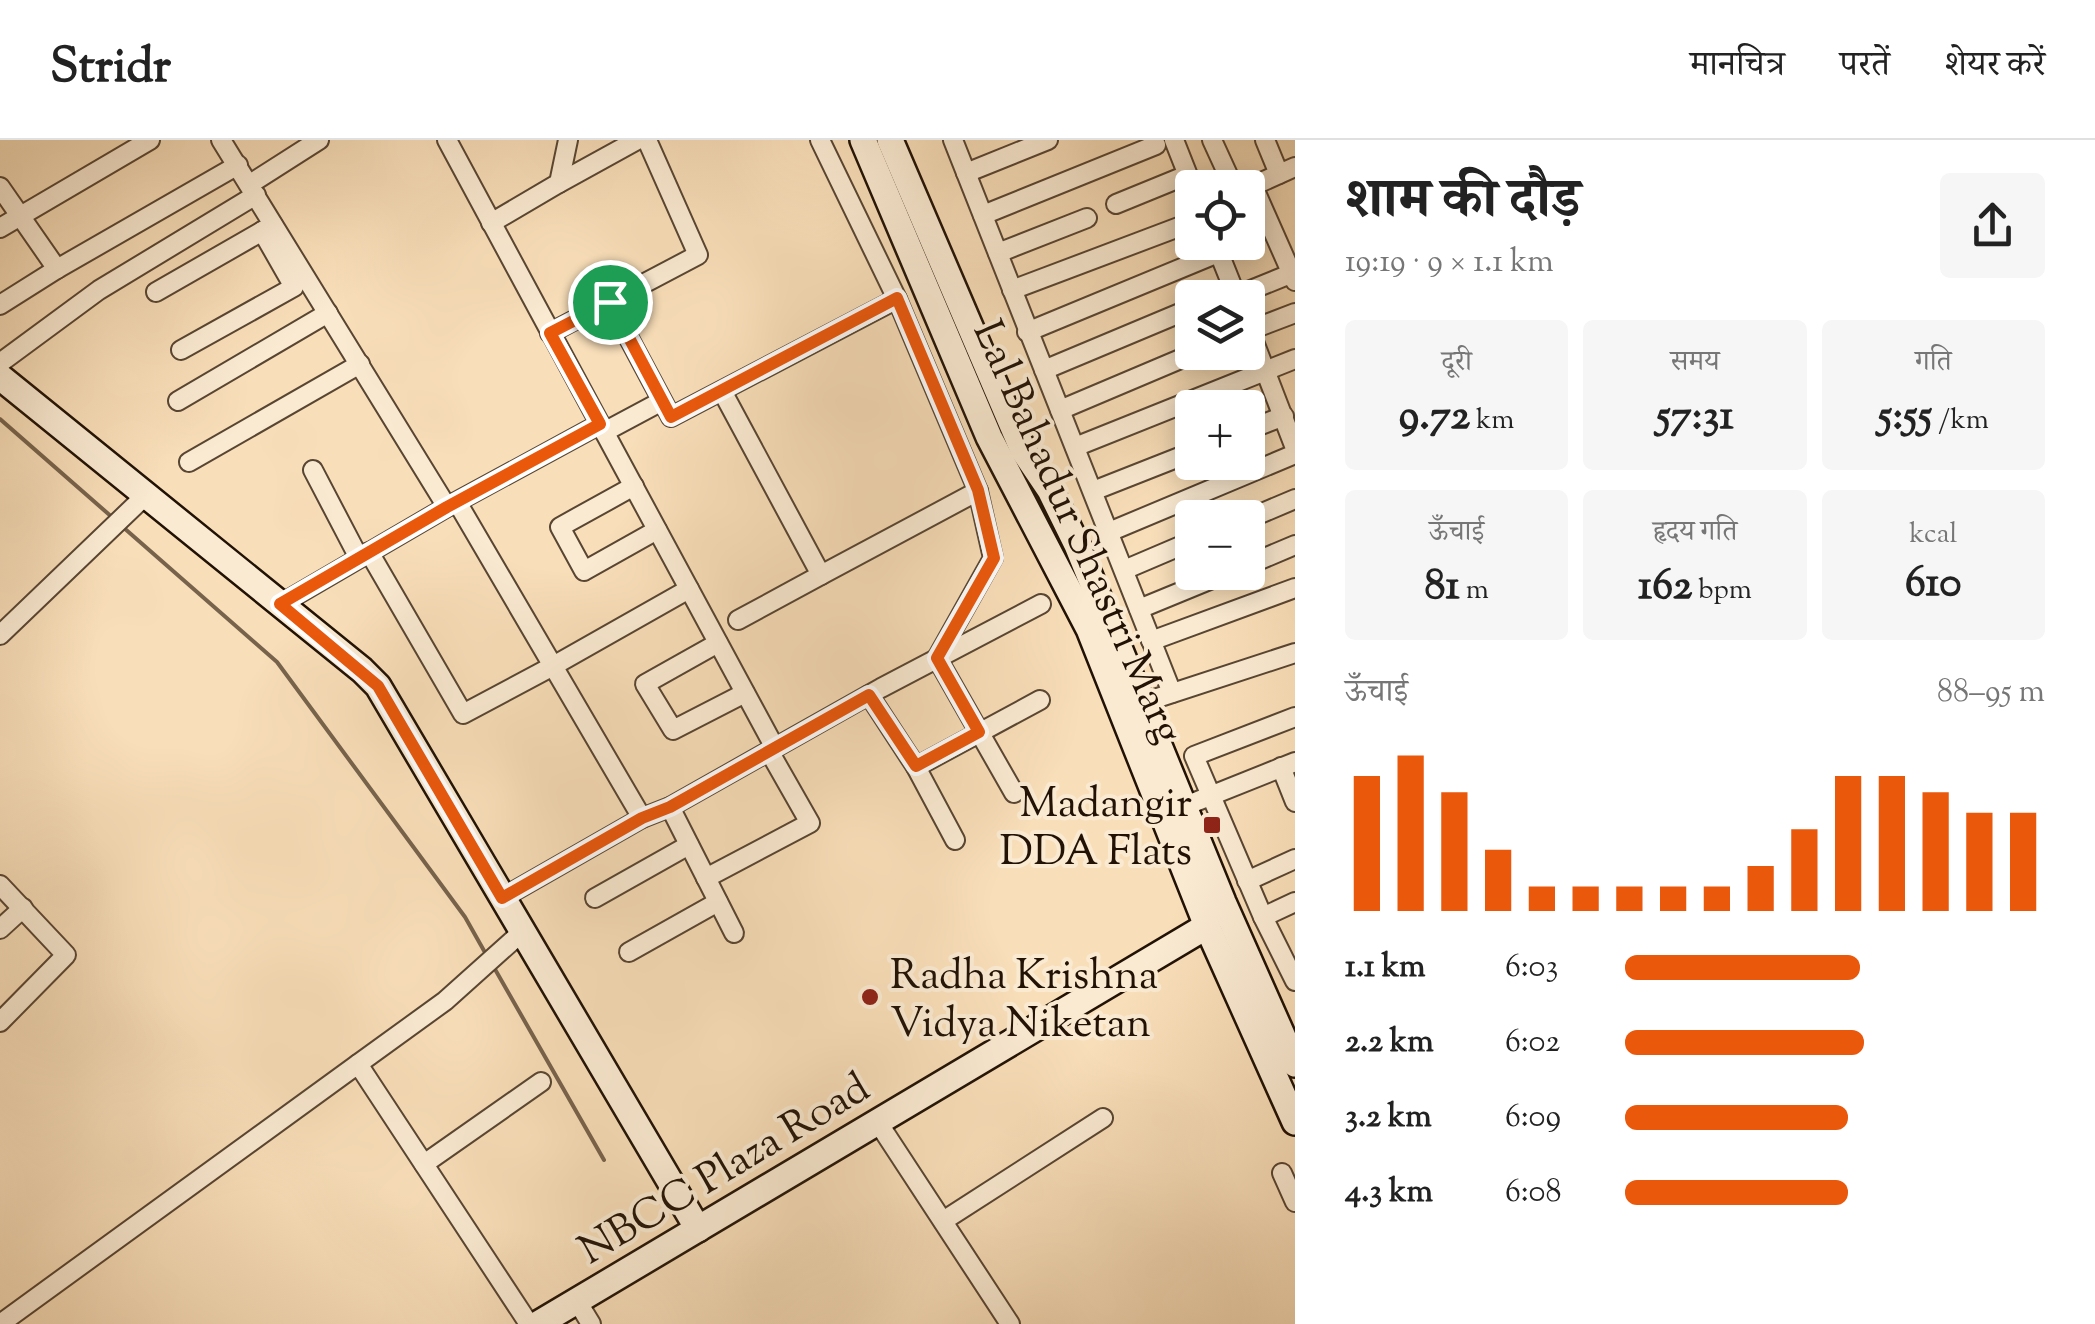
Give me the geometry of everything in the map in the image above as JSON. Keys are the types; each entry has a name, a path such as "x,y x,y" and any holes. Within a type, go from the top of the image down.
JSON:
{"main road":[{"name":"Lal Bahadur Shastri Marg","path":"863,140 890,171 1023,450 1050,490 1078,545 1222,902 1295,1064"},
{"name":"Lal Bahadur Shastri Marg","path":"890,140 890,171 990,437 1088,629 1206,926 1295,1122"},
{"path":"0,377 378,686 698,1229"},
{"name":"NBCC Plaza Road","path":"538,1324 1206,926"}],"street":[{"path":"0,228 150,140"},
{"path":"181,350 294,287 253,190 222,140"},
{"path":"0,362 99,290 253,190 319,140"},
{"path":"447,140 745,693 810,822 706,878"},
{"path":"558,184 568,140"},
{"path":"491,223 636,140"},
{"path":"550,333 698,254 647,140"},
{"path":"820,140 897,298 978,490 994,558 937,658"},
{"path":"953,140 1172,693"},
{"path":"966,173 1048,140"},
{"path":"1212,140 1226,170"},
{"path":"1265,140 1287,170"},
{"path":"982,215 1165,142 1183,170"},
{"path":"0,305 238,166"},
{"path":"1116,204 1175,186"},
{"path":"0,187 57,269"},
{"path":"1265,217 1294,276 1265,287"},
{"path":"998,253 1087,218"},
{"path":"156,292 268,228"},
{"path":"268,228 452,504 642,818"},
{"path":"1012,290 1175,228"},
{"path":"1027,332 1189,260"},
{"path":"610,302 671,417 897,298"},
{"path":"178,401 328,313"},
{"path":"1265,323 1295,313"},
{"path":"1044,370 1175,315"},
{"path":"1074,447 1295,359"},
{"path":"1060,410 1175,362"},
{"path":"188,462 360,364"},
{"path":"1109,532 1295,451 1264,372"},
{"path":"722,391 821,575"},
{"path":"280,604 452,504 662,401"},
{"path":"1265,423 1284,416"},
{"path":"1092,491 1175,459"},
{"path":"313,470 463,714 689,589"},
{"path":"634,486 560,527 584,571 657,530"},
{"path":"738,620 978,490"},
{"path":"0,635 146,495"},
{"path":"1265,512 1295,499"},
{"path":"1265,558 1295,545"},
{"path":"1124,570 1175,548"},
{"path":"1151,641 1295,588"},
{"path":"1139,609 1185,590"},
{"path":"502,898 642,818 670,807 1041,604"},
{"path":"718,643 646,684 674,730 745,693"},
{"path":"1142,703 1295,653"},
{"path":"937,658 1014,793"},
{"path":"869,695 916,766 955,840"},
{"path":"916,766 1040,700"},
{"path":"1295,717 1194,756 1263,917 1289,954 1295,982"},
{"path":"1185,806 1288,764 1295,802"},
{"path":"670,807 734,933"},
{"path":"594,898 689,845"},
{"path":"1247,880 1295,858"},
{"path":"0,885 66,955 0,1022"},
{"path":"629,952 718,902"},
{"path":"1263,917 1295,902"},
{"path":"0,930 22,908"},
{"path":"0,1324 445,1001 522,932"},
{"path":"358,1064 529,1324"},
{"path":"424,1164 541,1082"},
{"path":"943,1221 1103,1118"},
{"path":"877,1121 1010,1324"},
{"path":"1282,1173 1295,1202"},
{"path":"577,1301 591,1324"}],"waterway":[{"path":"0,419 113,518"},
{"path":"124,528 277,662 465,917 487,956"},
{"path":"492,964 604,1160"}],"place":[{"name":"Madangir DDA Flats","path":"1212,825"},
{"name":"Radha Krishna Vidya Niketan","path":"870,997"}],"route":[{"path":"897,298 978,490 994,558 937,658 979,732 916,766 869,695 502,898 378,686 280,604 600,424 550,333 610,302 671,417 897,298"}]}
